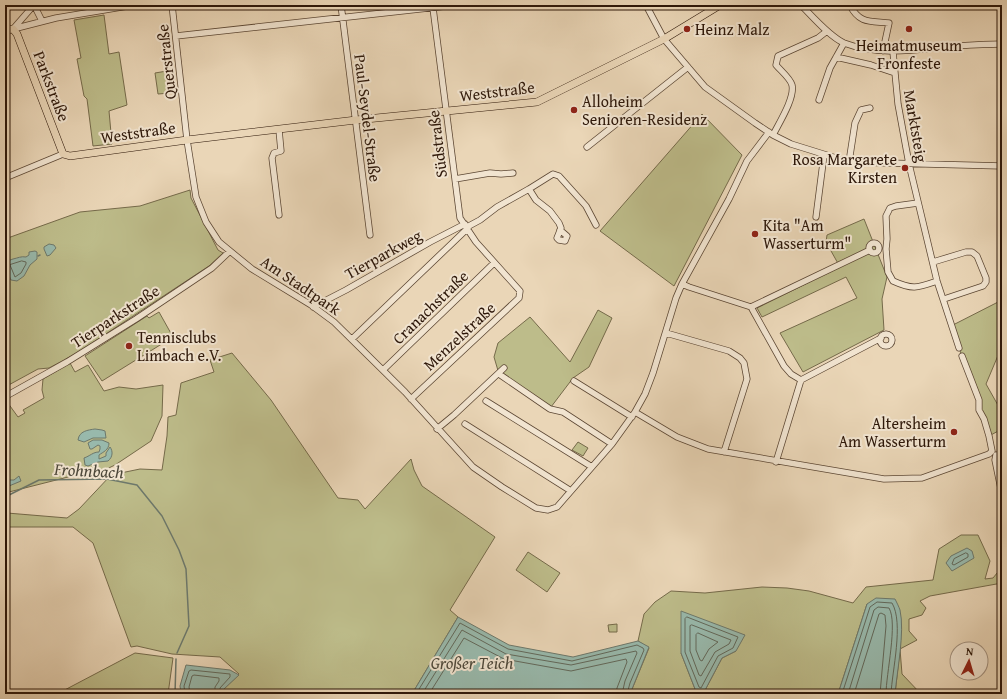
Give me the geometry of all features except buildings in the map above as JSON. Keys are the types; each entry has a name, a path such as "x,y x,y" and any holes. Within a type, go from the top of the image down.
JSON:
{"main road":[{"name":"Weststraße","path":"63,154 70,156 187,140 356,120 537,102 664,39 720,5"},
{"path":"5,30 13,29"},
{"name":"Parkstraße","path":"13,29 17,34 63,154"}],"street":[{"path":"13,29 34,5 42,21"},
{"path":"13,29 42,21 96,10 134,5"},
{"name":"Querstraße","path":"172,5 187,140"},
{"name":"Paul-Seydel-Straße","path":"341,5 370,235"},
{"path":"176,36 456,5"},
{"path":"646,5 664,39 704,86 771,134 791,144 849,162 1002,166"},
{"path":"801,5 827,30 844,43 863,48 893,52 957,46 1002,44"},
{"path":"850,5 853,12 862,20 889,23 882,51"},
{"name":"Südstraße","path":"433,8 460,218 476,242 520,291"},
{"name":"Am Stadtpark","path":"187,140 196,197 206,222 220,242 252,269 314,306 334,322 411,399 473,467 536,508 543,510 553,509 557,507 571,492 612,444 633,415 645,394 682,284 729,199 747,161 771,134 793,93 792,84 776,65 778,56 818,38 827,30"},
{"path":"819,100 830,68 844,43"},
{"name":"Marktsteig","path":"893,52 899,112 909,164 932,262 959,348"},
{"path":"836,57 871,65 895,73"},
{"path":"587,147 688,67"},
{"path":"849,162 855,123 861,110 870,108"},
{"path":"279,130 281,151 274,153 272,158 279,215"},
{"name":"Weststraße","path":"5,178 63,154"},
{"path":"816,217 824,155"},
{"path":"455,179 490,173 513,173"},
{"path":"352,339 467,227 480,220 497,207 529,190 553,174 559,176 586,206 596,225"},
{"path":"529,190 536,200 556,217 560,230"},
{"path":"918,203 890,208 886,216 886,260 888,272 893,281 906,287 914,288 938,281"},
{"name":"Tierparkweg","path":"314,306 346,290 430,242 467,227"},
{"path":"751,307 870,250"},
{"name":"Tierparkstraße","path":"8,395 67,362 131,322 212,268 230,251"},
{"path":"932,262 966,252 972,252 977,256 986,278 986,282 983,286 944,299"},
{"name":"Cranachstraße","path":"383,370 494,263"},
{"path":"682,284 751,307 784,366 791,374 801,380"},
{"name":"Menzelstraße","path":"411,399 519,298 520,291"},
{"path":"666,333 730,351 744,363 747,378 724,452"},
{"path":"776,462 801,380 881,338"},
{"path":"962,356 978,400 979,410 997,453 995,460 1002,494"},
{"path":"437,429 504,368"},
{"path":"499,374 550,409 563,412 612,444"},
{"path":"574,381 633,415 677,437 708,449 776,462 884,479 909,479 922,478 989,454 997,453"},
{"path":"486,401 592,467"},
{"path":"465,424 571,492"}],"shaded area":[{"path":"104,15 109,54 119,52 127,105 109,111 112,144 93,146 87,99 84,96 77,59 81,58 74,20"},
{"path":"167,71 170,93 158,94 155,73"},
{"path":"702,114 742,155 674,286 600,231"},
{"path":"190,190 191,198 218,250 223,253 209,266 77,353 49,368 38,369 5,387 5,239 80,212 140,206"},
{"path":"864,219 887,277 882,299 884,330 803,372 780,333 857,298 846,277 762,317 757,308 840,267 826,242 827,235"},
{"path":"1002,300 1002,346 986,384 999,407 1002,406 1002,429 989,436 978,400 951,326"},
{"path":"598,310 612,318 589,367 573,378 551,407 499,374 494,357 498,343 530,317 570,362"},
{"name":"Tennisclubs Limbach e.V.","path":"159,312 173,337 102,381 85,356 147,316 149,318"},
{"path":"232,353 271,400 338,498 358,500 365,509 411,459 414,470 422,486 495,537 450,610 458,617 412,694 224,694 223,690 239,674 220,657 172,654 137,646 131,647 93,543 73,527 5,527 5,510 7,513 67,518 79,509 111,475 140,469 162,470 168,417 176,415 181,383 214,372 210,360"},
{"path":"70,363 75,372 88,365 104,391 119,387 136,389 163,385 162,416 151,441 115,465 94,475 72,476 5,493 5,399 18,417 25,413 23,410 44,398 42,390 43,379"},
{"path":"578,442 588,448 583,456 572,450"},
{"path":"961,535 978,535 990,561 985,579 993,578 1002,567 1002,583 930,596 920,601 926,608 922,615 909,619 909,631 917,640 900,649 867,604 838,694 703,694 722,658 736,651 681,653 697,694 630,694 649,648 638,641 644,614 655,602 671,591 705,593 762,587 787,588 809,591 853,603 866,587 933,580 939,549"},
{"path":"528,552 560,573 547,592 516,570"},
{"path":"617,624 617,632 609,632 608,625"},
{"path":"900,649 902,674 921,694 895,694"},
{"path":"135,653 173,658 168,694 57,694"}],"water":[{"path":"49,244 54,245 56,248 50,255 47,256 44,247"},
{"path":"29,252 37,252 37,259 30,265 24,276 17,281 11,280 6,268 7,262 13,259 26,257 29,255"},
{"path":"95,429 105,431 106,438 93,438 84,442 78,440 82,433"},
{"path":"93,440 102,440 109,443 107,449 99,455 99,459 106,456 106,453 110,447 112,454 108,461 98,462 88,466 85,465 84,458 99,452 100,449 100,446 98,445 90,449 88,443"},
{"path":"19,476 21,481 9,486 6,485 6,480 14,480"},
{"path":"967,548 972,551 974,558 952,571 946,563 951,556"},
{"path":"876,598 895,599 900,610 902,629 895,694 838,694 867,604"},
{"path":"681,611 745,635 736,651 722,658 703,694 697,694 681,653"},
{"name":"Großer Teich","path":"458,617 509,645 573,657 638,641 649,647 630,694 412,694"},
{"path":"186,665 230,670 239,675 223,690 224,694 181,694 180,686"}],"waterway":[{"name":"Frohnbach","path":"5,497 39,480 107,479 137,485 162,516 179,550 186,569 189,626 177,653"},
{"name":"Frohnbach","path":"175,694 176,659"}],"place":[{"name":"Heinz Malz","path":"687,29"},
{"name":"Heimatmuseum Fronfeste","path":"909,29"},
{"name":"Alloheim Senioren-Residenz","path":"574,110"},
{"name":"Rosa Margarete Kirsten","path":"905,168"},
{"name":"Kita \"Am Wasserturm\"","path":"755,234"},
{"name":"Tennisclubs Limbach e.V.","path":"129,346"},
{"name":"Altersheim Am Wasserturm","path":"954,432"}]}
